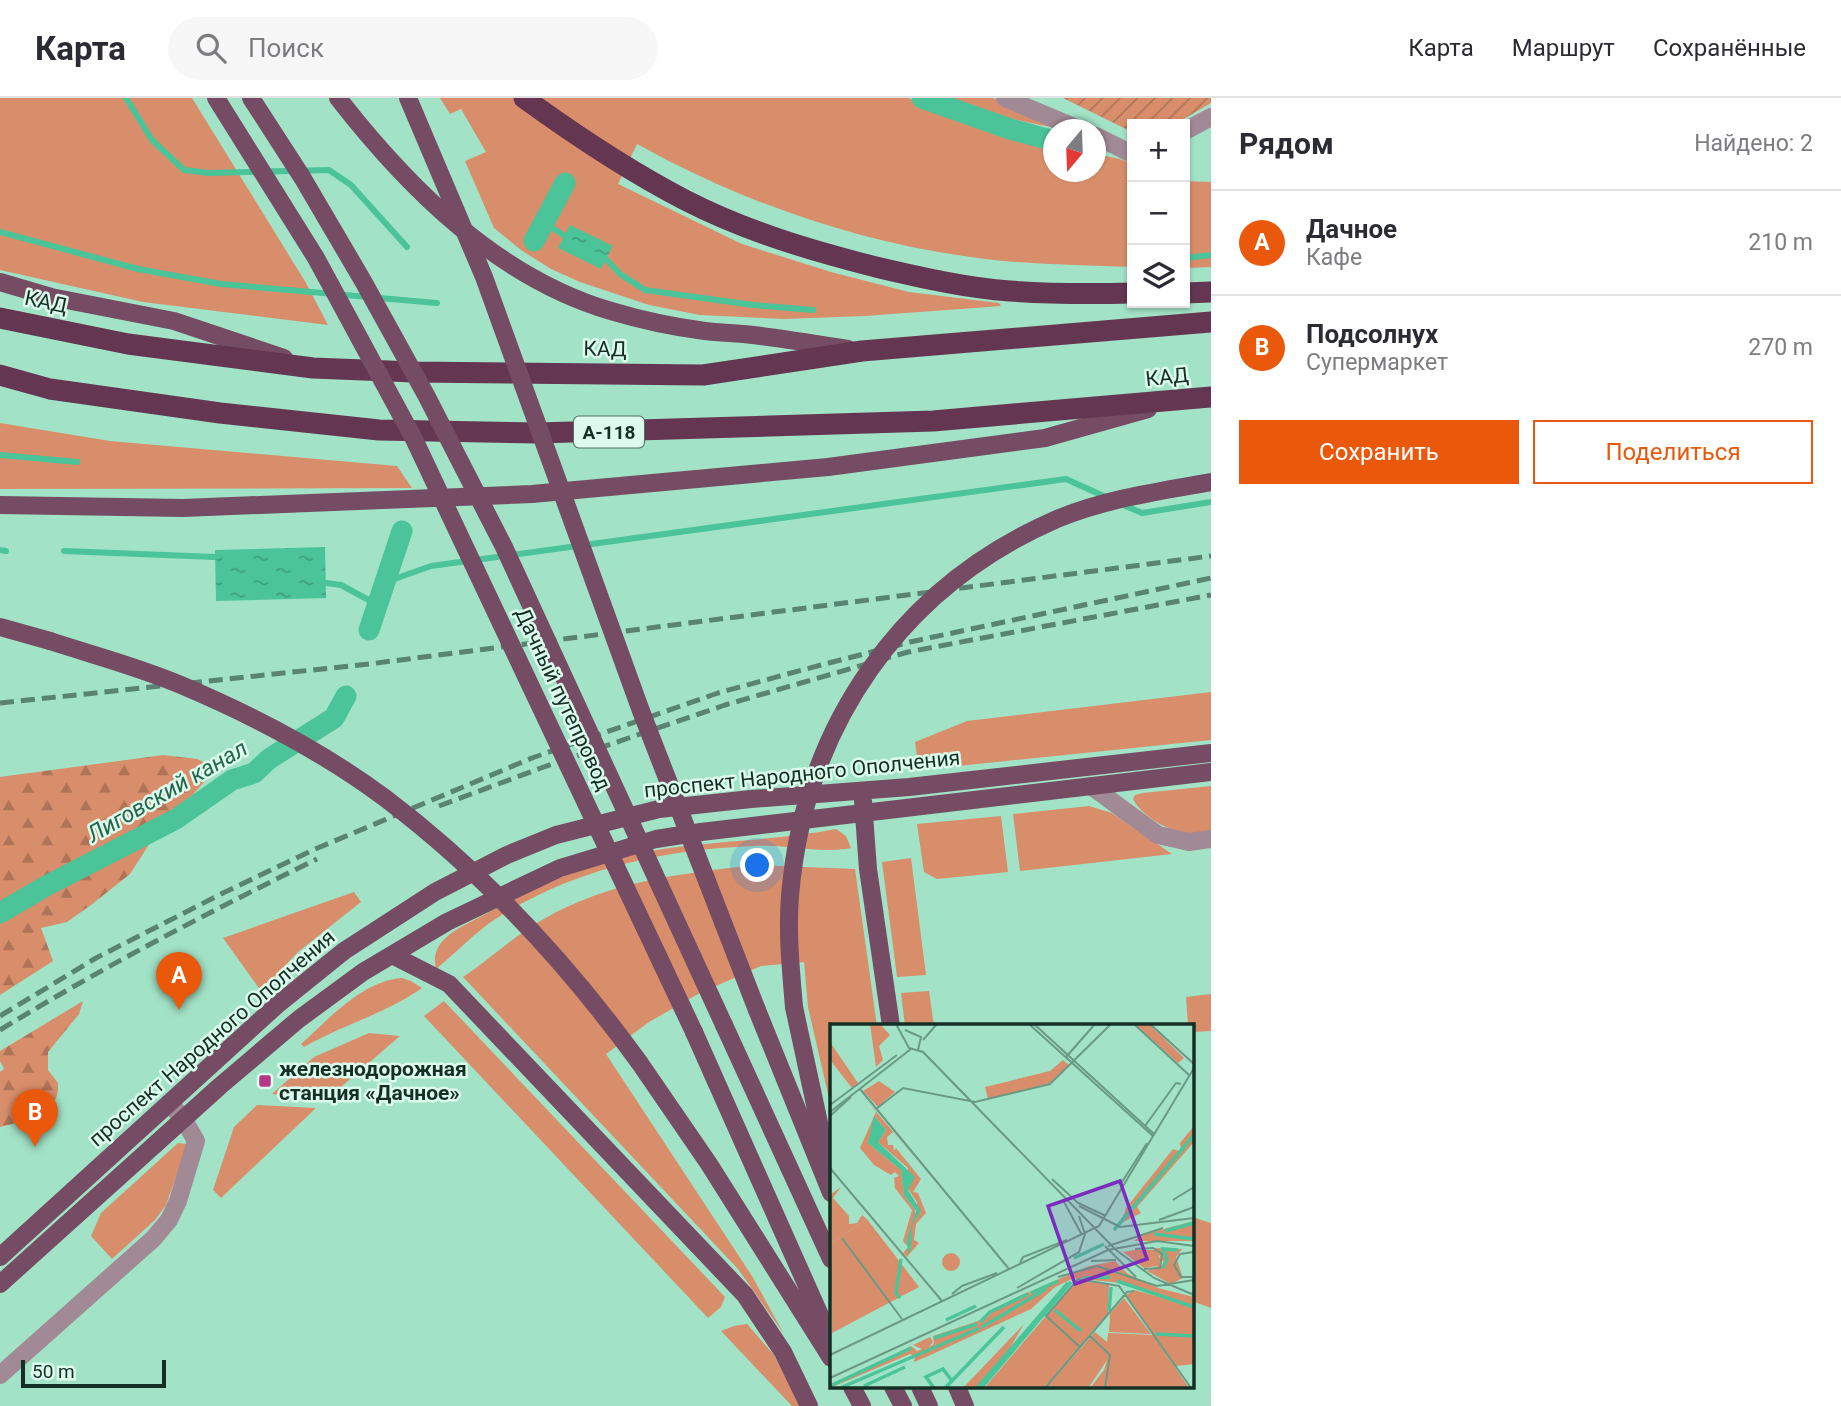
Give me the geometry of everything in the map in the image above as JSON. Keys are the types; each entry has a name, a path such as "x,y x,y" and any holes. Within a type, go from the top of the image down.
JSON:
{"highway":[{"path":"524,98 557,122 684,200 787,243 895,272 955,284 1008,291 1064,294 1127,293"},
{"path":"1190,293 1211,292"},
{"name":"КАД","path":"0,318 128,344 313,368 414,372 703,375 862,351 1211,322"},
{"name":"КАД","path":"0,375 50,389 220,413 379,430 538,433 933,421 1211,397"}],"main road":[{"name":"Дачный путепровод","path":"216,98 316,258 414,439 694,1032 830,1338"},
{"name":"Дачный путепровод","path":"251,98 302,177 363,281 426,395 504,547 830,1257"},
{"path":"338,98 370,140 411,183 458,225 505,261 553,288 609,311 656,322 862,351"},
{"path":"408,98 484,277 641,711 830,1192"},
{"path":"0,282 51,297 174,321 313,368"},
{"path":"0,505 183,508 532,494 828,467 1045,438 1170,402"},
{"path":"830,1176 794,1007 790,958 790,899 796,849 808,796 829,741 852,695 894,638 911,620 966,570 994,552 1026,534 1082,511 1125,498 1211,482"},
{"path":"0,627 178,684 244,713 327,760 384,798 461,862 540,939 613,1026 709,1164 830,1355"},
{"path":"0,633 50,641"},
{"name":"проспект Народного Ополчения","path":"0,1257 277,1005 344,951 413,905 507,855 556,835 659,809 751,799 863,792 1211,753"},
{"name":"проспект Народного Ополчения","path":"0,1284 183,1118 337,989 447,922 560,867 656,839 701,832 1211,772"},
{"path":"863,792 868,869 891,1024"},
{"path":"392,955 449,984 745,1295 783,1352 809,1406"},
{"path":"853,1388 862,1406"},
{"path":"894,1388 903,1406"},
{"path":"920,1388 929,1406"},
{"path":"957,1388 965,1406"}],"street":[{"path":"1005,98 1055,119"},
{"path":"1190,128 1211,117"},
{"path":"1106,141 1127,152"},
{"path":"1091,786 1158,835 1189,842 1211,839"},
{"path":"0,1375 133,1258 169,1220 196,1140 183,1118 169,1103"}],"green space":[{"path":"0,98 192,98 306,283 328,325 143,302 0,270"},
{"path":"440,98 908,98 1014,139 1043,144 1043,182 1106,182 1106,156 1127,162 1127,267 997,260 933,251 845,231 759,202 637,144 618,184 742,244 831,272 909,292 999,303 1001,306 784,319 700,315 649,305 580,282 551,269 494,228 465,161 486,152 461,109 450,114"},
{"path":"950,98 993,98 1043,120 1043,125 1006,117"},
{"path":"1063,98 1211,98 1211,103 1184,119 1127,119 1127,130"},
{"path":"1190,181 1211,182 1211,267 1190,268"},
{"path":"0,423 110,441 397,466 412,488 0,489"},
{"path":"1211,692 1211,740 919,770 915,742 967,721"},
{"path":"163,755 197,759 217,768 153,838 130,874 67,922 41,928 53,961 0,995 0,777"},
{"path":"1211,786 1211,831 1200,833 1181,833 1165,827 1142,811 1133,799 1135,795 1143,793"},
{"path":"1089,806 1112,813 1172,854 1020,871 1013,814"},
{"path":"1001,816 1008,872 937,879 924,872 917,824"},
{"path":"836,829 846,836 851,848 721,848 654,857 589,874 557,886 497,918 436,969 437,951 446,937 535,889 594,865 660,849"},
{"path":"911,858 926,975 897,977 882,862"},
{"path":"755,865 855,869 877,1024 830,1024 830,1103 808,1007 804,962 761,966 698,994 649,1022 606,1054 752,1276 784,1334 738,1269 463,977 532,926 567,907 593,896 645,881"},
{"path":"354,892 361,902 298,952 261,991 223,938"},
{"path":"402,978 422,988 393,1005 304,1047 301,1044 360,994 373,986"},
{"path":"929,991 934,1024 905,1024 901,993"},
{"path":"1211,994 1211,1031 1194,1032 1194,1024 1188,1024 1186,997"},
{"path":"83,1001 79,1014 48,1052 48,1070 58,1083 55,1100 38,1115 0,1127 0,1072 4,1069 0,1061 0,1051"},
{"path":"444,1001 725,1297 721,1307 708,1318 424,1016"},
{"path":"369,1033 400,1036 327,1099 272,1094 314,1057"},
{"path":"257,1105 316,1108 221,1198 213,1190 234,1127"},
{"path":"178,1143 186,1144 186,1149 166,1205 155,1220 112,1259 91,1236 101,1213"},
{"path":"1194,1218 1211,1223 1211,1308 1194,1302"},
{"path":"747,1324 774,1355 801,1406 792,1406 721,1331"}],"water":[{"path":"570,225 613,246 601,269 558,248"},
{"path":"325,547 326,598 216,601 215,550"}],"waterway":[{"path":"126,98 152,140 184,170 209,173 329,170 351,185 407,247"},
{"name":"Лиговский канал","path":"922,98 1043,138"},
{"name":"Лиговский канал","path":"534,241 565,183"},
{"path":"543,222 565,236"},
{"path":"0,232 138,269 221,284 437,303"},
{"path":"1190,257 1211,255"},
{"path":"606,259 620,274 645,290 753,305 813,310"},
{"path":"0,455 77,462"},
{"path":"386,582 431,566 1066,479 1108,498"},
{"path":"1121,504 1142,513 1211,502"},
{"name":"Лиговский канал","path":"369,630 402,531"},
{"path":"0,550 6,551"},
{"path":"64,551 215,557"},
{"path":"326,583 341,585 378,605"},
{"name":"Лиговский канал","path":"0,913 46,886 176,819 232,780 254,773 269,759 334,718 346,696"}],"railway":[{"path":"0,703 369,664 1211,556"},
{"path":"0,1016 96,958 223,893 313,850 532,758 718,693 802,670 910,642 1211,578"},
{"path":"439,806 725,705 908,652 1211,595"},
{"path":"0,1030 157,941 317,859"}],"place":[{"name":"Дачное","path":"179,1010"},
{"name":"железнодорожная станция «Дачное»","path":"265,1081"},
{"name":"Подсолнух","path":"35,1147"}]}
